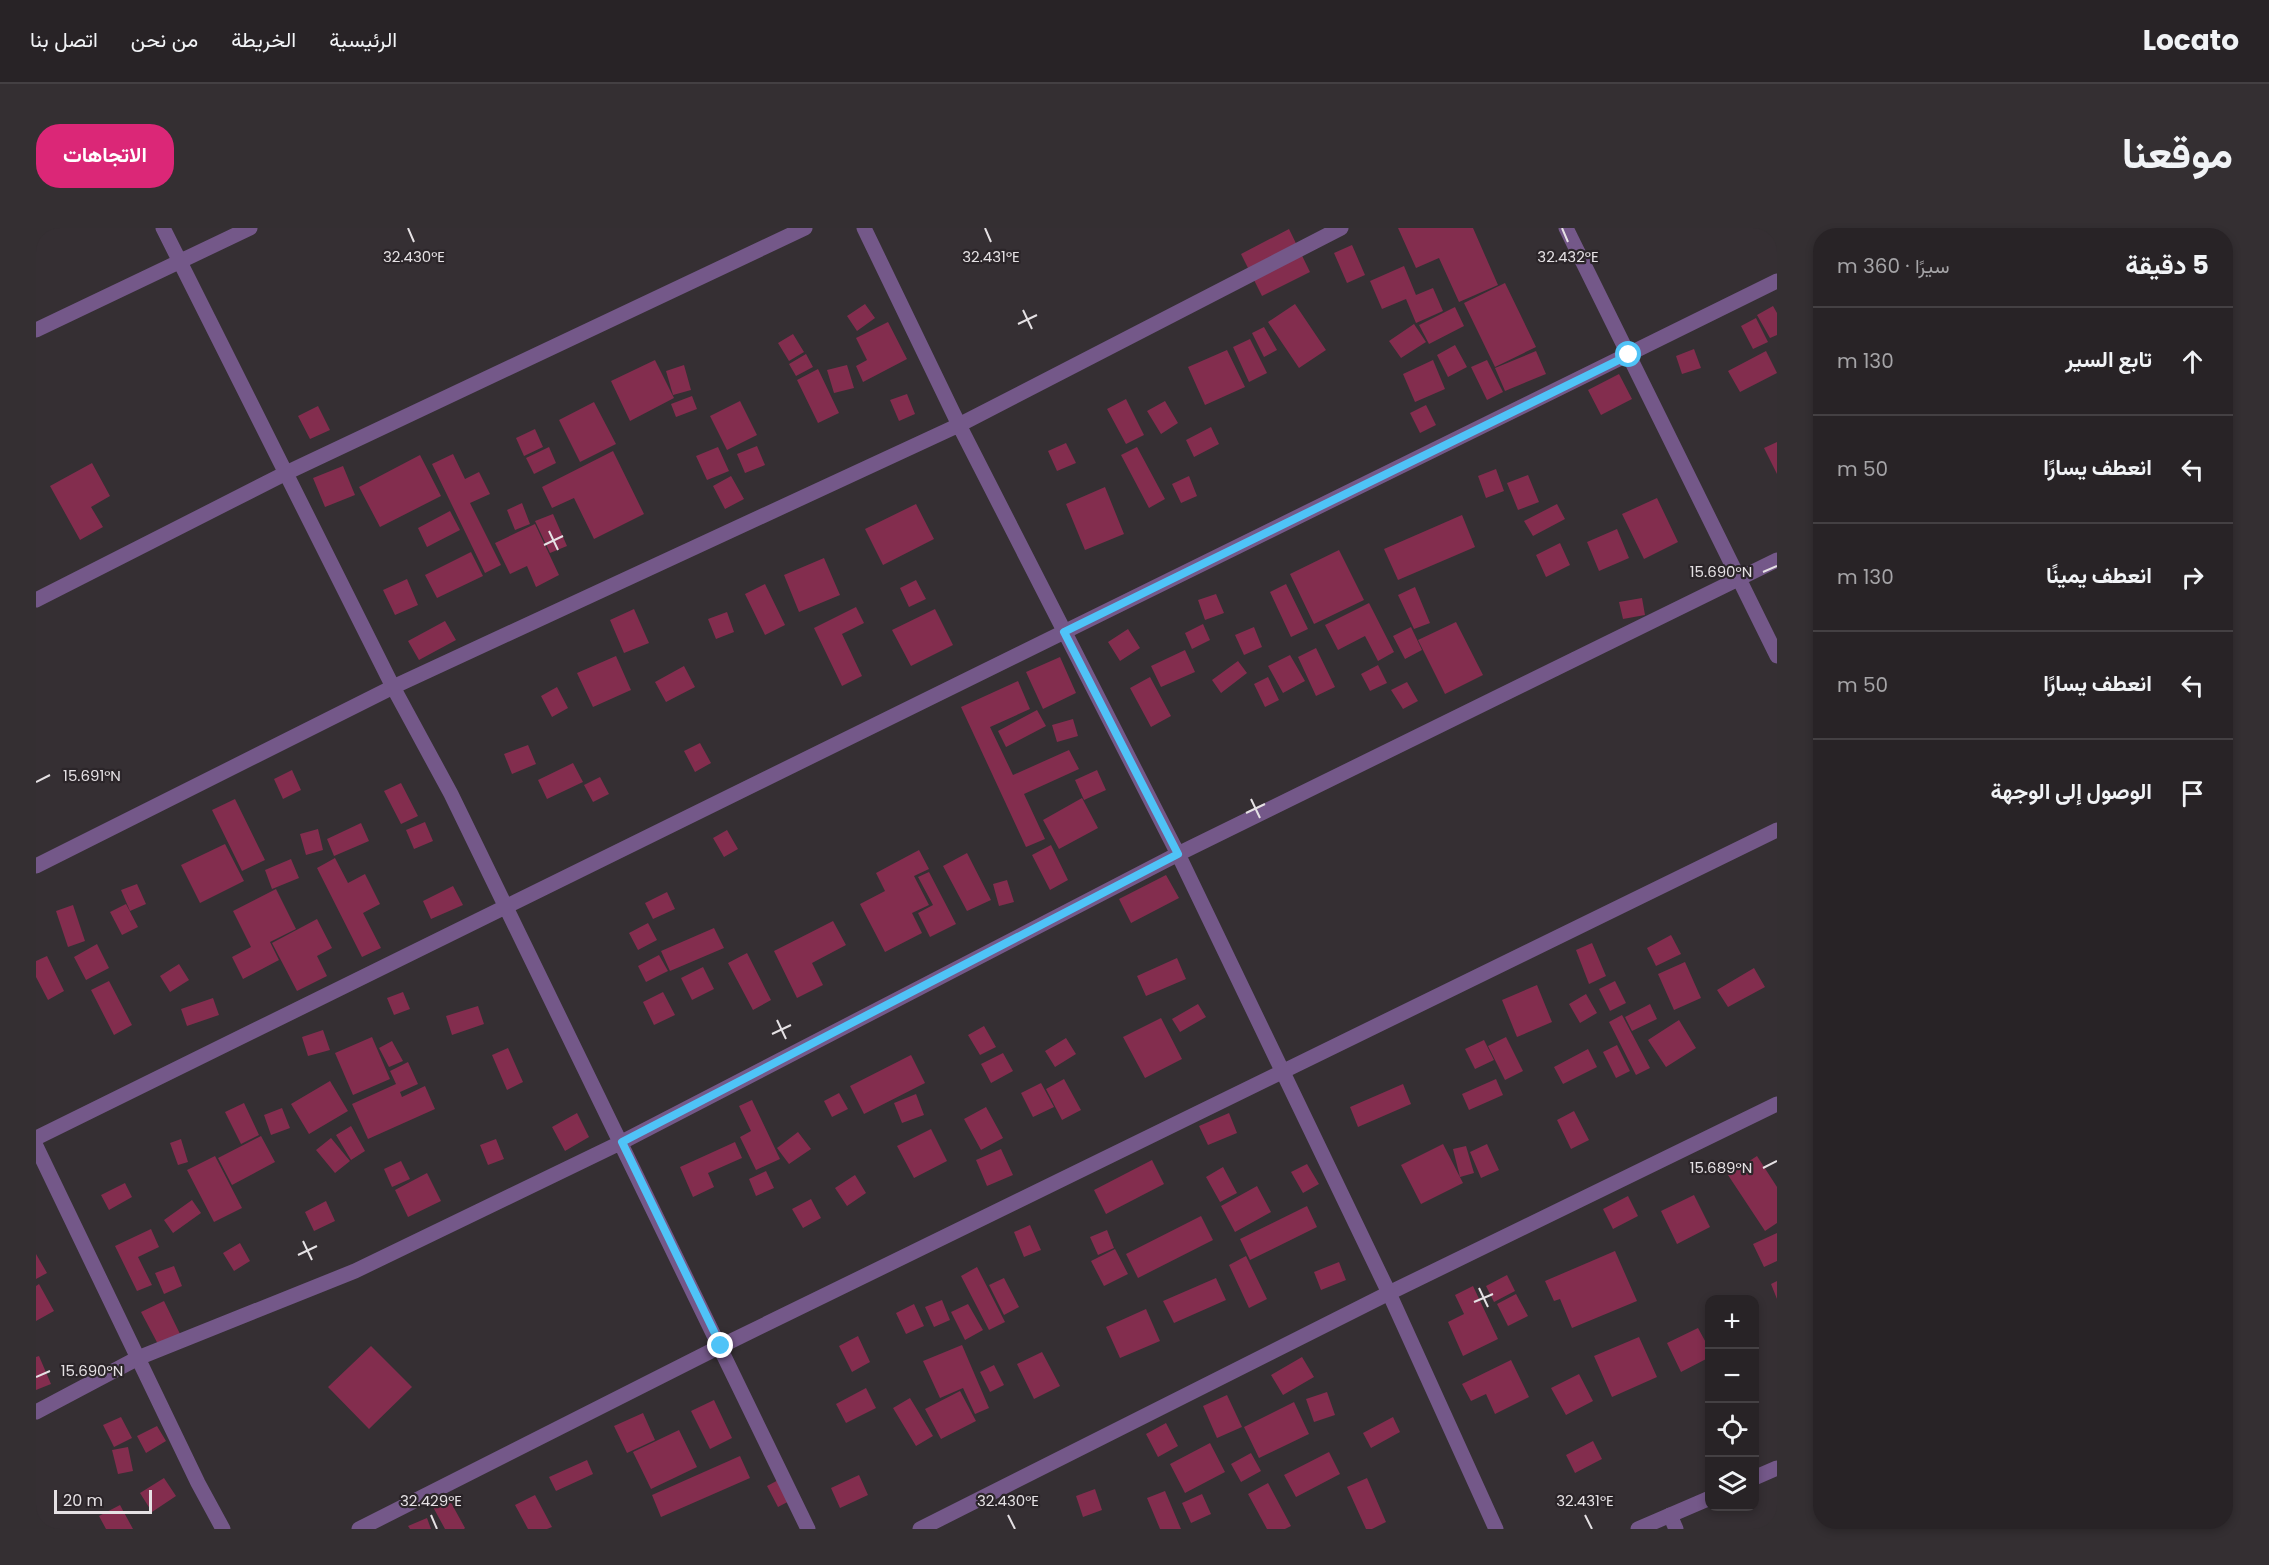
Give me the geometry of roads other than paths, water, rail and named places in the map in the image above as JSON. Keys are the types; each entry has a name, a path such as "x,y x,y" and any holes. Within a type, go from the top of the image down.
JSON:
{"street":[{"path":"163,228 393,687 451,794 808,1529"},
{"path":"36,330 250,228"},
{"path":"36,600 286,473 805,228"},
{"path":"864,228 959,425 1178,854 1389,1293 1496,1529"},
{"path":"36,866 393,687 959,425 1341,228"},
{"path":"1566,228 1777,656"},
{"path":"36,1138 1777,281"},
{"path":"36,1412 138,1358 354,1271 622,1142 1178,854 1777,560"},
{"path":"359,1529 721,1346 1777,830"},
{"path":"920,1529 1389,1293 1777,1104"},
{"path":"36,1146 198,1483 223,1529"},
{"path":"1759,1476 1777,1468"},
{"path":"1638,1529 1673,1522 1705,1501"}]}
